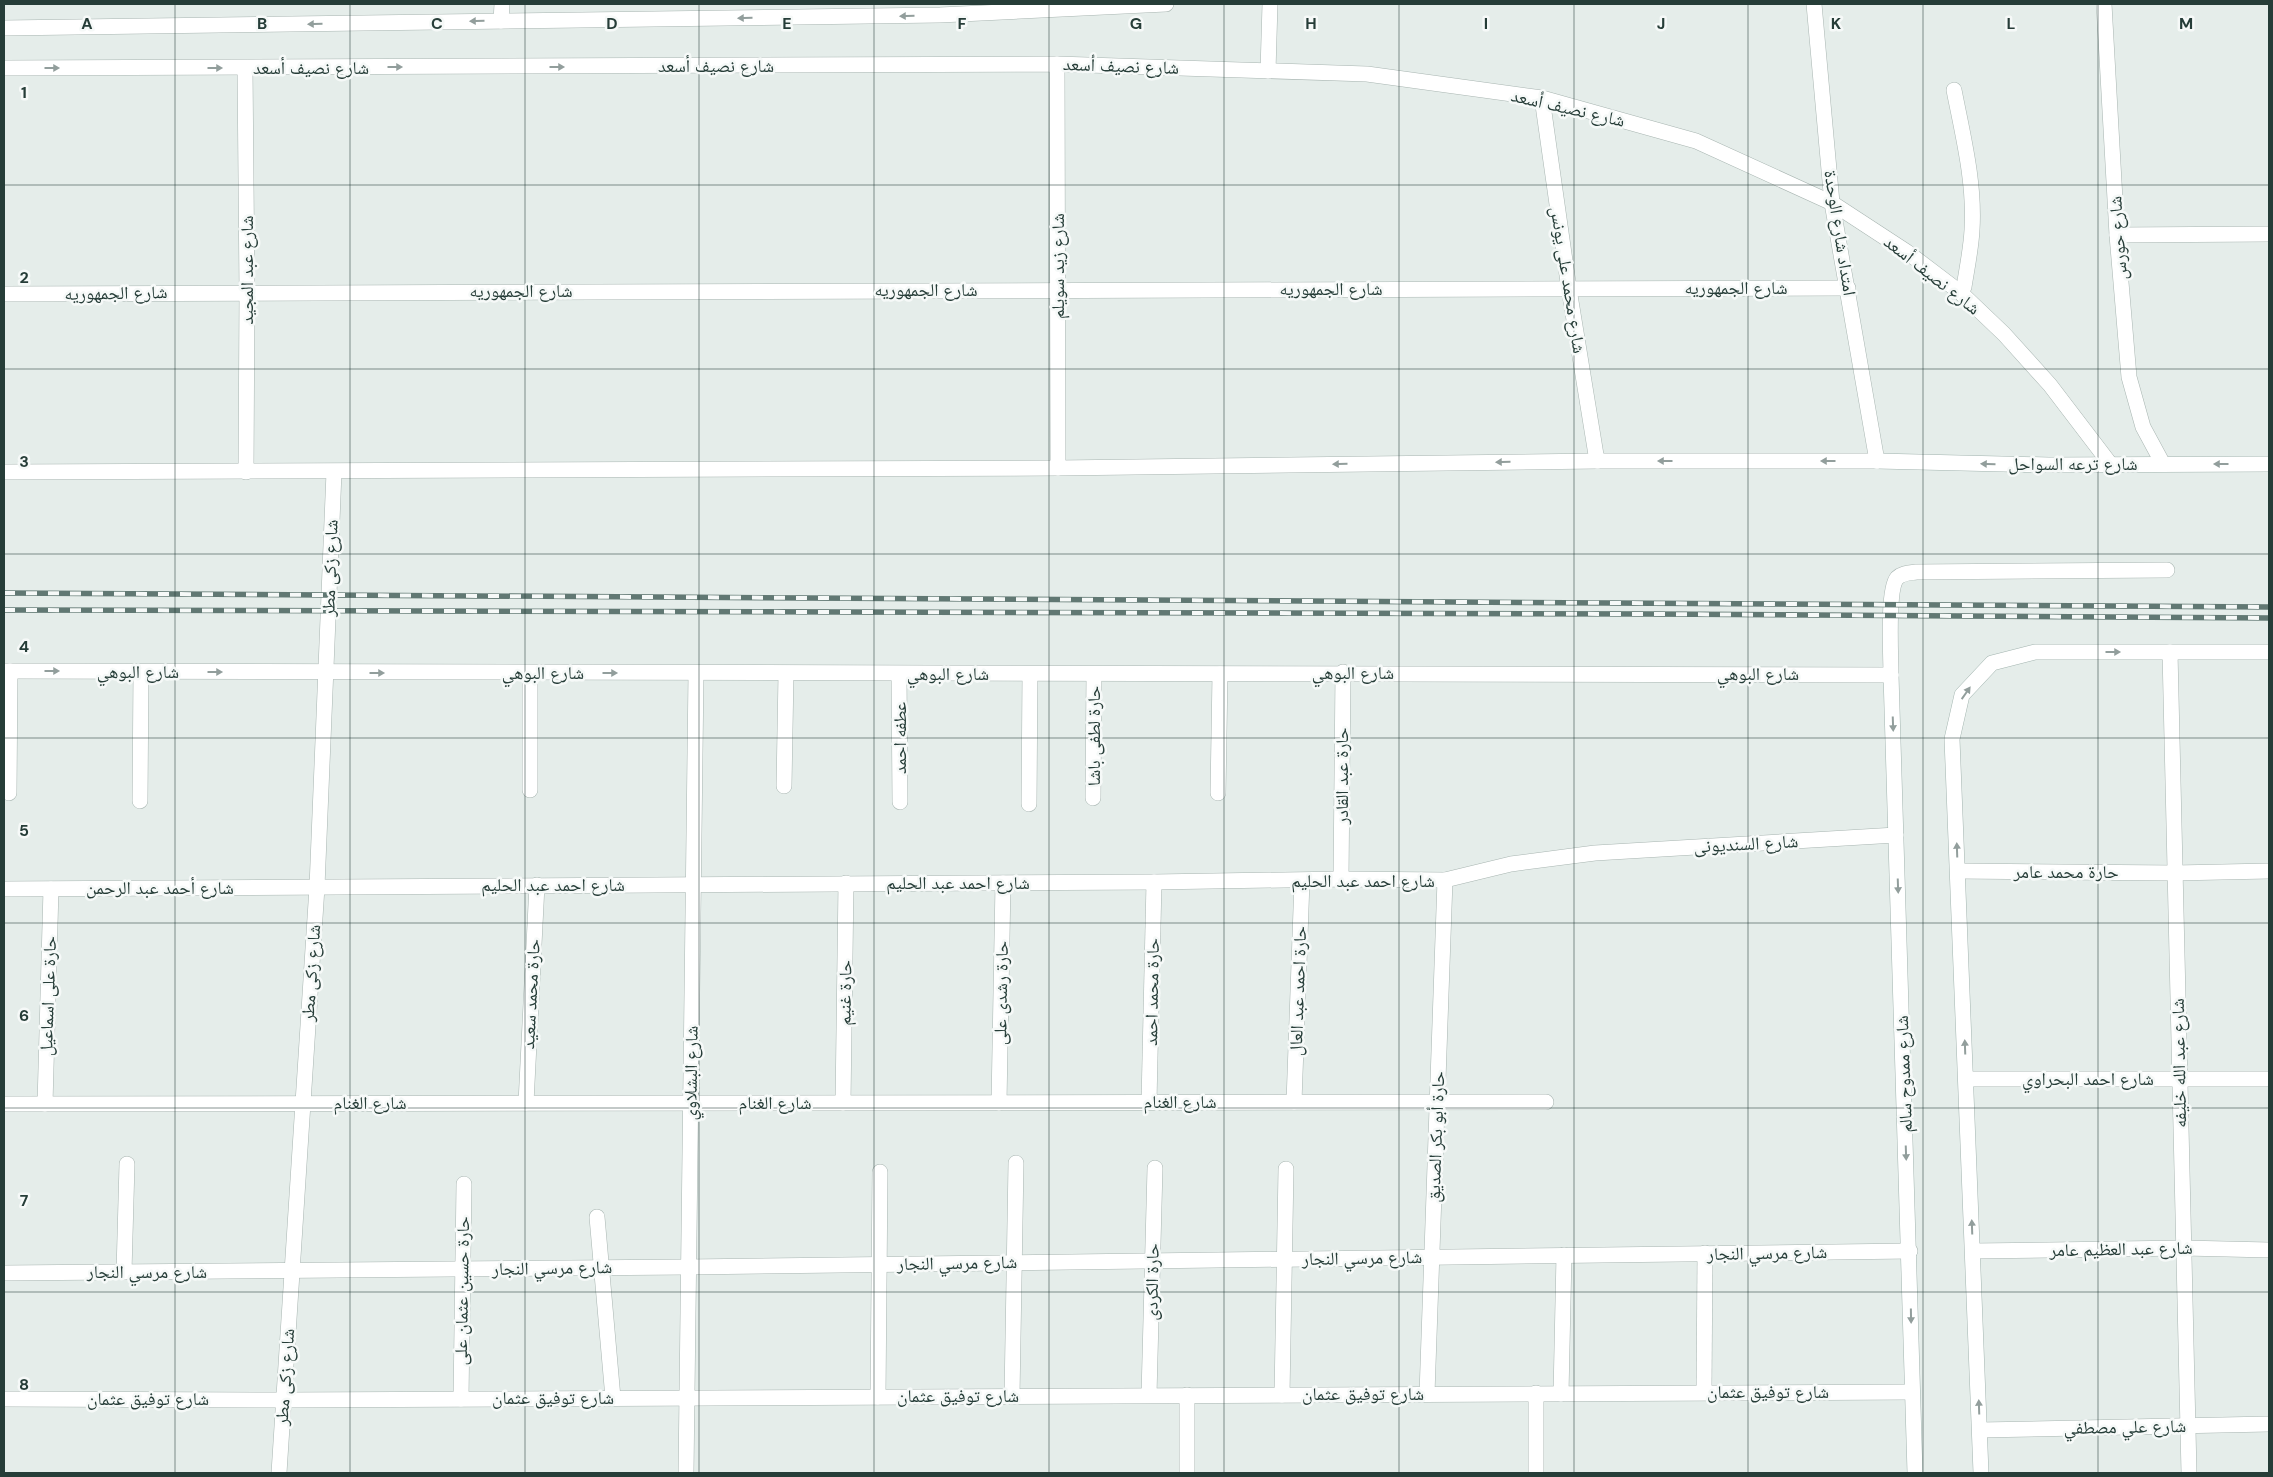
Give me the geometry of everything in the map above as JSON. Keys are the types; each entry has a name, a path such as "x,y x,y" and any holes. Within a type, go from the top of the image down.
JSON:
{"street":[{"path":"501,21 502,4"},
{"path":"4,28 501,21 1166,4"},
{"path":"1268,71 1270,4"},
{"name":"امتداد شارع الوحدة","path":"1814,4 1832,203 1877,460"},
{"name":"شارع حورس","path":"2104,4 2117,235 2129,377 2143,427 2163,464"},
{"name":"شارع نصيف أسعد","path":"4,68 1057,64 1367,74 1542,98 1696,141 1832,203 1907,252 1961,294 2004,334 2050,385 2111,465"},
{"name":"شارع زيد سويلم","path":"1057,64 1058,468"},
{"name":"شارع عبد المجيد","path":"245,68 246,472"},
{"path":"1954,90 1968,164 1972,200 1972,230 1964,287 1961,294"},
{"name":"شارع محمد على يونس","path":"1542,98 1569,289 1597,460"},
{"path":"2117,235 2269,234"},
{"name":"شارع الجمهوريه","path":"4,294 1848,288"},
{"path":"4,472 1058,468 1597,460 1877,460"},
{"name":"شارع ترعه السواحل","path":"1877,460 2049,465 2269,464"},
{"name":"شارع زكى مطر","path":"279,1473 317,887 334,472"},
{"name":"شارع ممدوح سالم","path":"1916,1473 1891,675 1891,598 1893,585 1898,577 1916,572 2167,570"},
{"path":"1982,1473 1952,738 1962,695 1992,663 2035,652 2269,652"},
{"name":"شارع عبد الله خليفه","path":"2170,652 2189,1473"},
{"path":"7,671 10,793"},
{"name":"شارع البوهي","path":"7,671 696,674 1220,674 1342,672 1891,675"},
{"path":"140,801 141,672"},
{"name":"حارة عبد القادر","path":"1341,879 1342,672"},
{"path":"530,673 530,790"},
{"name":"شارع البشلاوي","path":"686,1473 696,674"},
{"path":"784,786 786,674"},
{"name":"عطفه احمد","path":"899,674 900,802"},
{"path":"1029,804 1030,674"},
{"name":"حارة لطفى باشا","path":"1093,798 1094,674"},
{"path":"1218,792 1220,674"},
{"name":"شارع السنديونى","path":"1595,852 1896,835"},
{"name":"شارع احمد عبد الحليم","path":"317,887 1302,881 1341,879 1445,880 1511,864 1595,852"},
{"name":"حارة محمد عامر","path":"1958,871 2175,873 2269,871"},
{"name":"حارة أبو بكر الصديق","path":"1427,1394 1445,880"},
{"name":"حارة احمد عبد العال","path":"1294,1102 1302,881"},
{"name":"حارة محمد احمد","path":"1149,1102 1154,882"},
{"name":"حارة غنيم","path":"843,1102 846,883"},
{"name":"حارة رشدى على","path":"999,1102 1003,883"},
{"name":"حارة محمد سعيد","path":"526,1103 537,885"},
{"name":"شارع أحمد عبد الرحمن","path":"4,889 317,887"},
{"name":"حارة على اسماعيل","path":"45,1104 51,889"},
{"name":"شارع احمد البحراوي","path":"1966,1079 2269,1079"},
{"name":"شارع الغنام","path":"4,1104 1546,1102"},
{"path":"1012,1396 1016,1163"},
{"path":"124,1272 127,1164"},
{"name":"حارة الكردى","path":"1149,1396 1155,1168"},
{"path":"1282,1395 1286,1259 1286,1169"},
{"path":"878,1397 880,1172"},
{"name":"حارة حسين عثمان على","path":"461,1399 464,1184"},
{"path":"598,1217 613,1398"},
{"name":"شارع عبد العظيم عامر","path":"1973,1251 2184,1248 2269,1250"},
{"name":"شارع مرسي النجار","path":"4,1273 603,1268 1910,1251"},
{"path":"1704,1392 1705,1253"},
{"path":"1562,1394 1564,1255"},
{"name":"شارع توفيق عثمان","path":"4,1399 284,1400 1912,1392"},
{"path":"1536,1394 1536,1473"},
{"path":"1186,1473 1187,1395"},
{"name":"شارع علي مصطفي","path":"1980,1430 2269,1424"}],"railway":[{"path":"4,593 2269,607"},
{"path":"4,610 1650,614 2269,618"}]}
